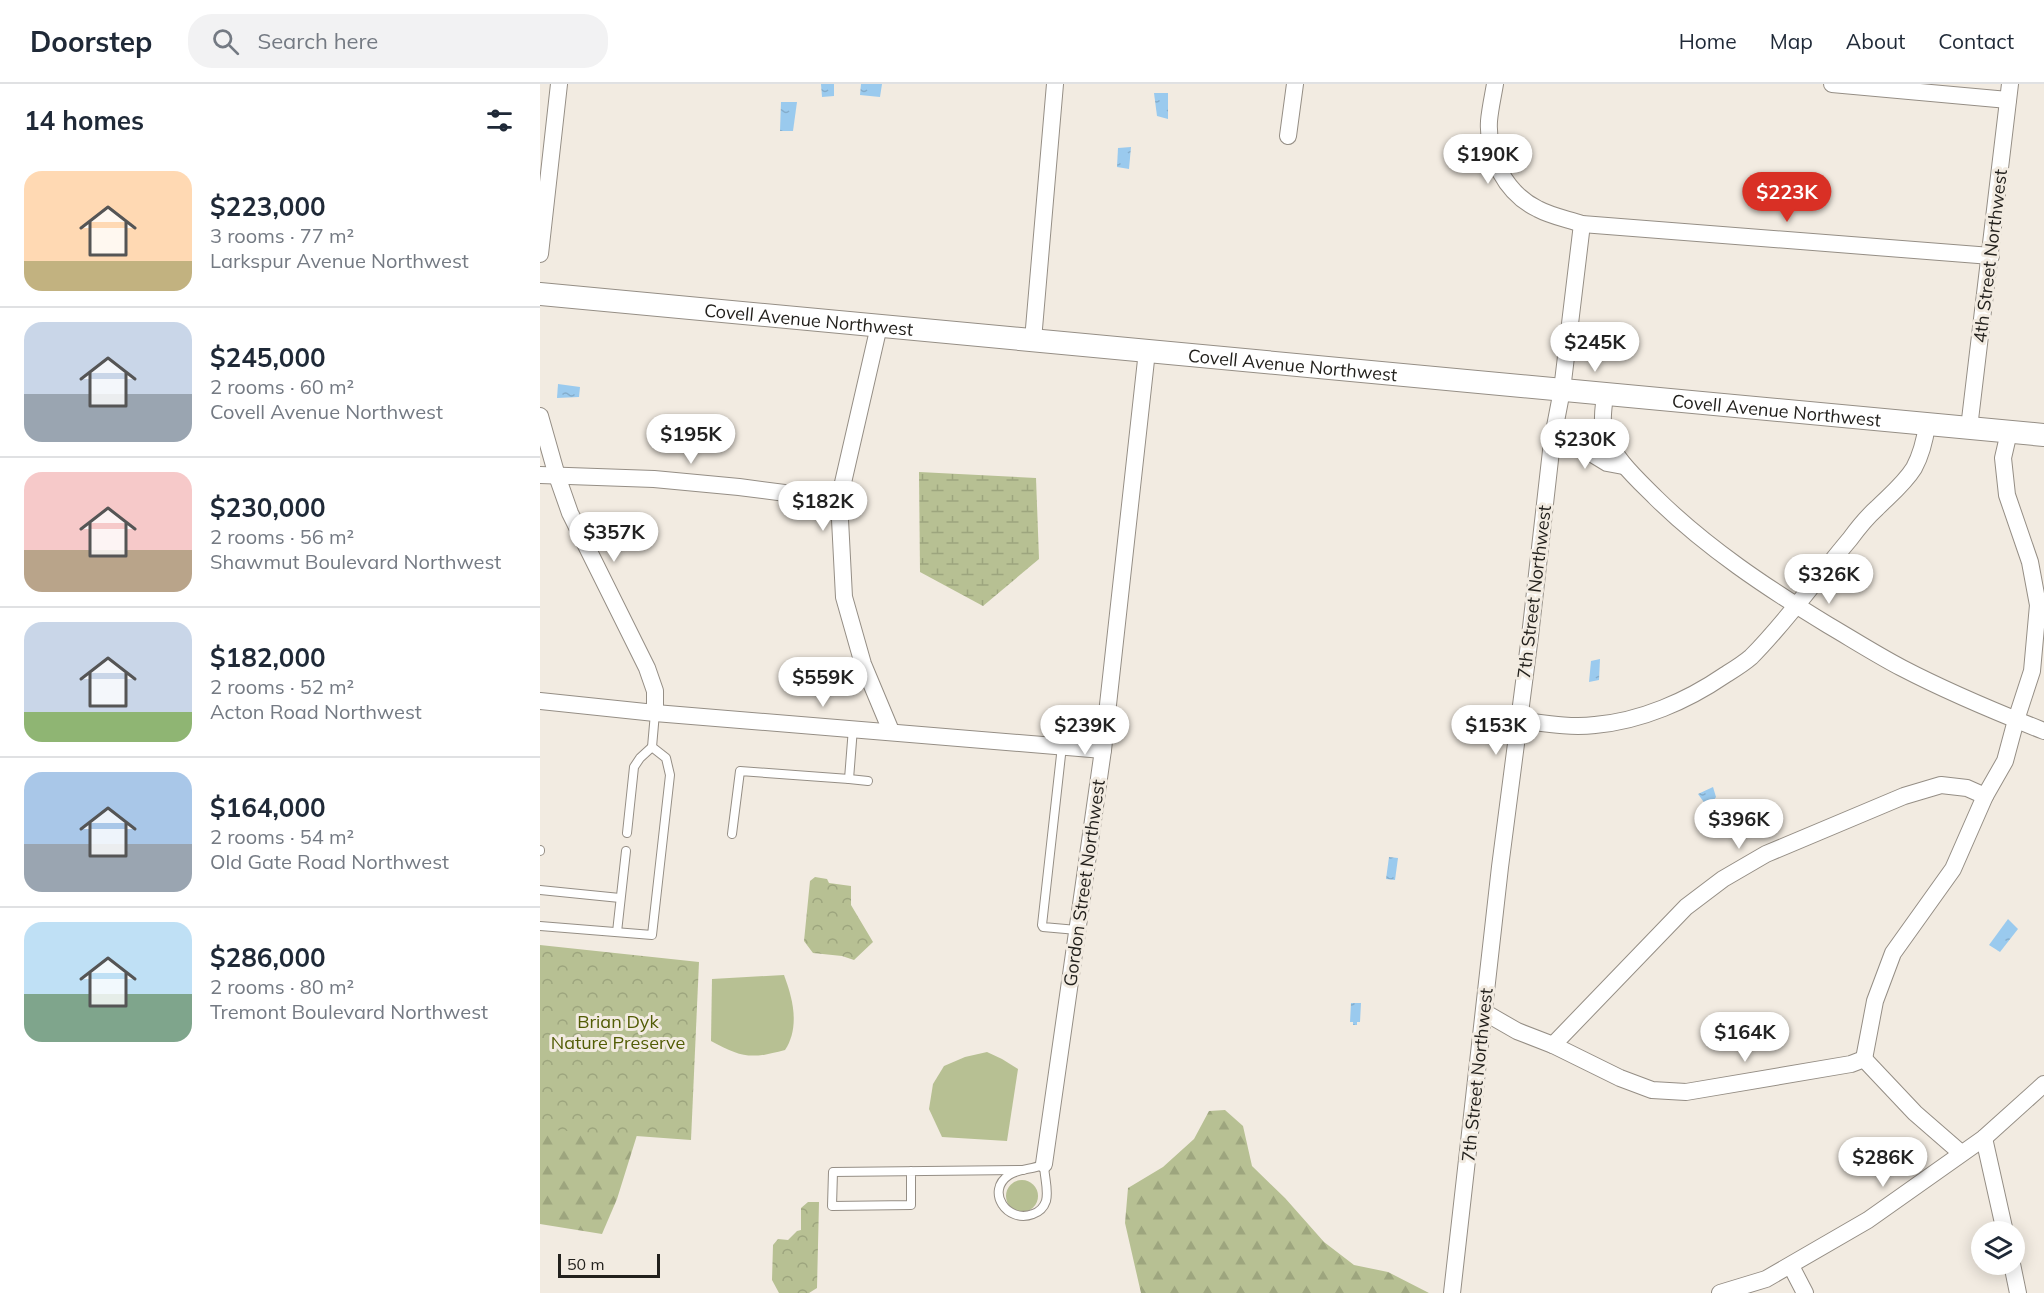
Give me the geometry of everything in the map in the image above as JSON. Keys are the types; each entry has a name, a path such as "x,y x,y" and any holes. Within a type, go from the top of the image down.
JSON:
{"street":[{"path":"540,254 559,84"},
{"path":"1033,339 1055,84"},
{"path":"1288,136 1295,84"},
{"path":"1494,84 1489,122 1491,148 1499,170 1514,193 1537,209 1582,224 1991,256"},
{"path":"1832,84 2009,92"},
{"name":"4th Street Northwest","path":"1969,428 2009,92"},
{"name":"7th Street Northwest","path":"1452,1293 1518,720 1552,442 1562,390 1582,224"},
{"name":"Covell Avenue Northwest","path":"540,294 2044,435"},
{"path":"879,326 839,500 844,597 864,664 891,731"},
{"name":"Gordon Street Northwest","path":"1044,1164 1103,750 1147,351"},
{"path":"1605,394 1603,429 1623,466 1670,511 1717,551 1797,606 1903,668 2044,731"},
{"path":"540,416 548,475 570,513 647,668 655,691 655,712"},
{"path":"1518,720 1560,725 1594,725 1633,718 1700,692 1749,658 1797,606 1850,538 1901,485 1914,467 1925,440 1927,425"},
{"path":"1864,1059 1875,1001 1893,953 1953,870 1985,796 2005,761 2032,671 2038,605 2030,562 2007,495 2003,458 2009,432"},
{"path":"1552,442 1579,446 1607,463 1623,466"},
{"path":"548,475 654,479 839,500"},
{"path":"540,701 1103,750"},
{"path":"1553,1045 1686,907 1723,879 1766,854 1904,796 1941,785 1967,788 1985,796"},
{"path":"1484,1012 1517,1031 1553,1045 1620,1078 1652,1090 1686,1092 1835,1067 1864,1059"},
{"path":"1864,1059 1915,1113 1961,1153"},
{"path":"1720,1293 1766,1279 1868,1220 1984,1138 2044,1084"},
{"path":"1984,1138 2003,1221"},
{"path":"1791,1266 1805,1293"},
{"path":"2014,1275 2018,1293"}],"lane":[{"path":"627,833 634,767 652,747 655,712"},
{"path":"849,779 853,728"},
{"path":"1062,746 1042,925 1043,927 1077,930"},
{"path":"540,926 652,936 670,775 666,759 652,747"},
{"path":"732,834 740,771 868,781"},
{"path":"617,933 626,851"},
{"path":"540,890 620,898"},
{"path":"911,1171 911,1205 832,1206 833,1172 911,1171 1023,1170 1044,1164 1047,1198 1039,1212 1030,1215 1014,1216 1003,1206 998,1194 1008,1176 1023,1170"}],"green space":[{"path":"919,472 1036,478 1039,559 983,606 920,572"},
{"path":"815,877 827,879 829,883 851,886 851,905 873,942 854,960 842,956 813,953 804,941 810,881"},
{"name":"Brian Dyk Nature Preserve","path":"540,945 699,962 691,1140 540,1129"},
{"path":"540,954 647,1103 617,1199 602,1234 540,1224"},
{"path":"784,975 792,1003 794,1022 790,1041 785,1050 755,1056 739,1054 711,1041 712,979"},
{"path":"987,1052 1018,1069 1007,1141 942,1137 929,1109 933,1084 944,1066 965,1057"},
{"path":"1225,1110 1243,1126 1252,1166 1285,1198 1324,1242 1354,1265 1388,1272 1429,1293 1141,1293 1125,1223 1128,1188 1163,1167 1194,1139 1209,1111"},
{"path":"1022,1180 1033,1185 1038,1196 1033,1207 1022,1212 1011,1207 1006,1196 1011,1185"},
{"path":"808,1202 819,1202 817,1288 809,1293 779,1293 772,1280 773,1245 778,1239 788,1240 801,1230 801,1208"}],"water":[{"path":"821,84 834,84 834,96 822,97"},
{"path":"861,84 882,84 880,97 860,95"},
{"path":"1154,93 1168,93 1168,119 1157,116"},
{"path":"781,102 797,102 793,131 780,131"},
{"path":"1131,147 1129,169 1117,167 1118,148"},
{"path":"558,384 580,387 579,397 557,398"},
{"path":"1600,659 1599,680 1589,682 1591,661"},
{"path":"1713,787 1716,797 1708,808 1698,794"},
{"path":"1389,857 1398,858 1395,880 1386,879"},
{"path":"2008,919 2018,929 2000,952 1989,945"},
{"path":"1351,1003 1361,1003 1360,1022 1357,1022 1357,1025 1350,1022"}]}
